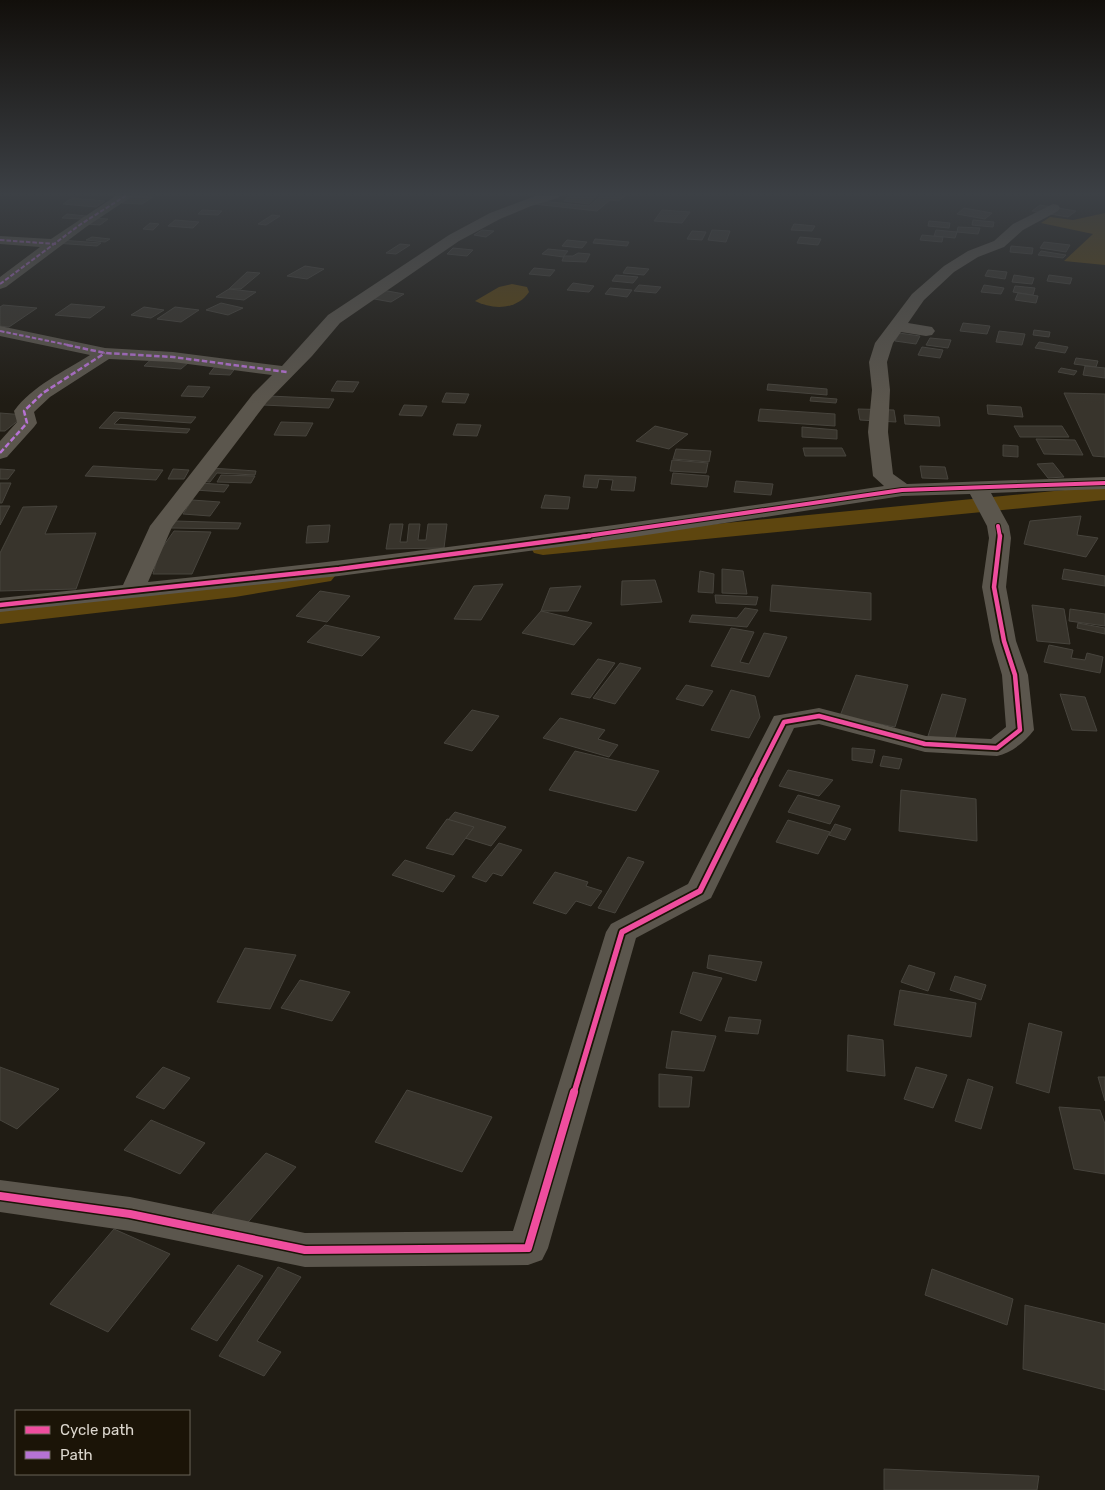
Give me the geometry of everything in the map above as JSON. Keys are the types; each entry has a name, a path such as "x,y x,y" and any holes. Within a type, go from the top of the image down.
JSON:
{"street":[{"path":"0,284 27,265"},
{"path":"132,591 161,526 260,398 306,352 334,319 414,265"},
{"path":"902,490 883,476 878,432 881,390 878,362 884,344 918,297 956,265"},
{"path":"897,326 926,331"},
{"path":"0,331 24,334 105,353 173,357 287,372"},
{"path":"0,453 27,422 24,411 30,405 43,393 105,353"},
{"path":"0,605 339,569 627,531 902,490 978,490 1105,483"},
{"path":"0,1196 130,1214 305,1250 528,1248 622,932 700,891 784,722 819,716 925,744 997,748 1020,730 1016,675 1004,641 994,587 1000,538 998,526 978,490"}],"shaded area":[{"path":"512,284 527,287 529,292 518,302 504,307 497,307 475,301 499,287"}],"building":[{"path":"305,266 324,269 307,279 287,276"},
{"path":"627,267 649,269 644,275 623,273"},
{"path":"534,268 555,270 550,276 529,274"},
{"path":"988,270 1007,272 1005,279 985,276"},
{"path":"247,272 260,273 241,289 229,289"},
{"path":"616,275 638,277 633,283 612,281"},
{"path":"1014,275 1034,278 1032,284 1012,282"},
{"path":"1049,275 1072,278 1070,284 1047,281"},
{"path":"573,283 594,286 589,292 567,290"},
{"path":"639,285 661,287 656,293 634,291"},
{"path":"984,285 1004,288 1001,294 981,292"},
{"path":"1015,286 1035,288 1033,295 1013,292"},
{"path":"610,288 632,290 627,297 605,294"},
{"path":"229,289 256,292 244,300 216,297"},
{"path":"382,290 404,294 391,302 369,298"},
{"path":"1018,293 1038,296 1036,303 1015,300"},
{"path":"221,303 243,308 228,315 206,310"},
{"path":"71,304 105,307 90,318 55,315"},
{"path":"3,305 37,308 9,327 0,326 0,307"},
{"path":"144,307 164,310 151,318 131,315"},
{"path":"175,307 199,310 181,322 157,319"},
{"path":"963,323 990,326 987,334 960,331"},
{"path":"1034,330 1050,332 1049,337 1033,335"},
{"path":"999,331 1025,334 1022,345 996,342"},
{"path":"899,333 920,336 916,344 895,341"},
{"path":"930,338 951,340 948,348 926,345"},
{"path":"1039,342 1068,347 1065,353 1035,348"},
{"path":"922,347 943,350 940,358 918,355"},
{"path":"159,352 196,356 181,369 144,366"},
{"path":"1076,358 1098,361 1096,367 1074,364"},
{"path":"216,365 237,366 230,375 209,374"},
{"path":"1085,366 1105,368 1105,378 1083,375"},
{"path":"1061,368 1077,371 1074,375 1058,372"},
{"path":"337,381 359,382 353,392 331,391"},
{"path":"768,384 827,389 827,395 767,390"},
{"path":"188,386 210,387 203,397 181,396"},
{"path":"446,393 469,394 465,403 442,402"},
{"path":"1064,393 1105,394 1105,457 1093,456"},
{"path":"269,396 334,399 329,408 263,405"},
{"path":"811,397 837,399 836,403 810,401"},
{"path":"404,405 427,406 422,416 399,415"},
{"path":"987,405 1021,407 1023,417 988,414"},
{"path":"760,409 835,414 835,426 758,421"},
{"path":"858,409 894,410 896,422 860,420"},
{"path":"114,412 196,417 191,423 120,418 114,424 190,429 187,433 99,428"},
{"path":"0,413 25,415 5,431 0,431"},
{"path":"904,415 939,417 940,426 905,424"},
{"path":"281,422 313,423 306,436 274,435"},
{"path":"457,424 481,425 477,436 453,435"},
{"path":"655,426 688,434 669,449 636,441"},
{"path":"1014,426 1062,426 1069,437 1020,437"},
{"path":"802,427 837,430 837,439 802,437"},
{"path":"1036,439 1075,440 1083,455 1044,454"},
{"path":"1003,445 1018,446 1018,457 1003,456"},
{"path":"803,448 842,448 846,456 805,456"},
{"path":"676,449 711,451 709,462 673,459"},
{"path":"672,460 708,463 706,473 670,471"},
{"path":"1053,463 1064,477 1048,478 1037,464"},
{"path":"93,466 163,470 156,480 85,476"},
{"path":"920,466 945,467 948,479 922,478"},
{"path":"211,468 256,471 255,475 217,473 210,482 199,481"},
{"path":"0,469 15,470 8,479 0,479"},
{"path":"173,469 189,470 184,479 168,479"},
{"path":"673,473 709,476 707,487 671,484"},
{"path":"221,475 255,476 251,483 217,482"},
{"path":"585,475 636,477 634,491 611,490 613,480 599,479 597,488 583,487"},
{"path":"736,481 773,484 771,495 734,492"},
{"path":"0,483 11,483 2,503 0,503"},
{"path":"200,483 229,485 224,492 195,490"},
{"path":"545,495 570,497 568,509 541,508"},
{"path":"192,500 220,502 210,516 183,514"},
{"path":"0,506 10,506 0,525"},
{"path":"57,506 45,534 96,533 76,589 0,591 0,553 23,507"},
{"path":"1081,516 1077,535 1098,538 1086,557 1024,544 1030,521"},
{"path":"175,521 241,523 238,529 171,528"},
{"path":"390,524 403,524 400,542 407,542 409,524 420,524 418,540 426,540 428,524 447,524 444,548 386,549"},
{"path":"330,525 328,542 306,543 308,526"},
{"path":"174,531 211,532 192,574 153,574 159,552"},
{"path":"722,569 743,571 747,594 722,593"},
{"path":"1064,569 1105,576 1105,586 1062,579"},
{"path":"700,571 714,574 713,593 698,592"},
{"path":"655,580 662,602 621,605 622,581"},
{"path":"503,584 481,620 454,619 474,586"},
{"path":"772,585 871,593 871,620 770,611"},
{"path":"581,586 568,611 541,611 550,588"},
{"path":"320,591 350,596 327,622 296,616"},
{"path":"715,595 758,597 756,605 716,603"},
{"path":"1032,605 1064,609 1070,644 1037,641"},
{"path":"745,608 758,610 747,627 689,622 692,615 737,618"},
{"path":"1070,609 1105,614 1105,626 1069,621"},
{"path":"541,611 592,623 574,645 522,633"},
{"path":"1078,623 1105,628 1105,634 1077,628"},
{"path":"325,625 380,637 362,656 307,642"},
{"path":"731,628 754,632 740,662 749,664 764,633 787,637 769,677 711,666"},
{"path":"1049,645 1073,650 1071,658 1085,660 1087,653 1103,657 1100,673 1044,662"},
{"path":"598,659 615,663 590,698 571,694"},
{"path":"620,663 641,668 615,704 593,698"},
{"path":"856,675 908,685 895,727 840,716"},
{"path":"686,685 713,691 703,706 676,699"},
{"path":"731,690 755,696 760,717 749,738 711,730"},
{"path":"942,694 966,699 954,741 928,736"},
{"path":"1060,694 1085,697 1097,731 1072,730"},
{"path":"472,710 499,716 472,751 444,743"},
{"path":"560,718 605,730 598,739 618,745 609,757 543,738"},
{"path":"852,748 875,750 872,763 852,760"},
{"path":"575,751 659,771 636,811 549,790"},
{"path":"883,756 902,759 899,769 880,766"},
{"path":"788,770 833,780 819,796 779,786"},
{"path":"901,790 976,799 977,841 899,831"},
{"path":"798,795 840,806 830,824 788,812"},
{"path":"455,812 506,827 491,846 439,830"},
{"path":"447,819 474,827 453,855 426,848"},
{"path":"788,820 830,832 818,854 776,842"},
{"path":"835,824 851,829 845,840 829,835"},
{"path":"499,843 522,850 502,876 493,873 486,882 472,877"},
{"path":"628,857 644,862 615,913 598,908"},
{"path":"405,860 455,876 443,892 392,875"},
{"path":"555,872 588,882 586,886 602,891 591,906 576,901 566,914 533,903"},
{"path":"245,948 296,955 270,1009 217,1002"},
{"path":"709,955 762,962 756,981 707,968"},
{"path":"909,965 935,973 928,991 901,982"},
{"path":"693,972 722,978 701,1021 680,1013"},
{"path":"955,976 986,985 981,1000 950,990"},
{"path":"300,980 350,992 332,1021 281,1008"},
{"path":"900,990 976,1003 971,1037 894,1025"},
{"path":"729,1017 761,1020 758,1034 725,1031"},
{"path":"1029,1023 1062,1032 1049,1093 1016,1083"},
{"path":"672,1031 716,1036 704,1071 666,1068"},
{"path":"848,1035 883,1040 885,1076 847,1071"},
{"path":"0,1067 59,1089 17,1129 0,1120"},
{"path":"163,1067 190,1078 164,1109 136,1097"},
{"path":"916,1067 947,1075 933,1108 904,1099"},
{"path":"659,1074 692,1077 689,1107 659,1107"},
{"path":"1098,1077 1105,1077 1105,1101"},
{"path":"968,1079 993,1087 981,1129 955,1121"},
{"path":"407,1090 492,1117 462,1172 375,1142"},
{"path":"1059,1107 1100,1110 1105,1124 1105,1174 1074,1169"},
{"path":"151,1120 205,1143 180,1174 124,1150"},
{"path":"266,1153 296,1167 243,1228 212,1213"},
{"path":"114,1229 170,1254 108,1332 50,1304"},
{"path":"238,1265 263,1276 217,1341 191,1329"},
{"path":"278,1267 301,1277 257,1341 281,1352 264,1376 219,1356"},
{"path":"932,1269 1013,1299 1007,1325 925,1295"},
{"path":"1025,1305 1105,1324 1105,1390 1023,1369"},
{"path":"884,1469 1039,1476 1037,1490 884,1490"}],"waterway":[{"path":"543,548 1105,493"},
{"path":"0,616 235,589 322,576"}],"marked path":[{"path":"0,284 26,265"},
{"path":"0,331 105,353 173,357 287,372"},
{"path":"0,453 27,423 24,411 43,393 105,353"}],"cycle path":[{"path":"0,605 339,569 627,531 902,490 1105,483"},
{"path":"0,1196 130,1214 305,1250 528,1248 622,932 700,891 784,722 819,716 925,744 997,748 1020,730 1015,675 1004,641 994,587 1000,538 998,526"}]}
